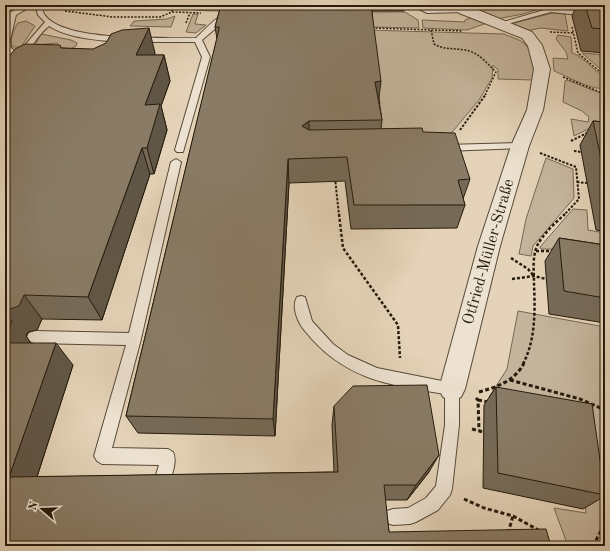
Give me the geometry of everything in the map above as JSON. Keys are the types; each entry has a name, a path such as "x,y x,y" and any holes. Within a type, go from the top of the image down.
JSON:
{"street":[{"name":"Otfried-Müller-Straße","path":"452,388 489,246 520,146 535,110 542,70 535,45 526,35 461,7"}],"lane":[{"path":"5,17 31,5"},
{"path":"38,5 42,16 50,22 67,31 100,38 198,40 218,21 237,13"},
{"path":"414,5 427,11 461,7"},
{"path":"500,24 552,7 596,15"},
{"path":"14,14 6,40 7,49 17,56"},
{"path":"5,62 17,56 30,45 42,27 50,22"},
{"path":"180,150 206,57 198,40"},
{"path":"432,148 520,146"},
{"path":"164,475 168,457 102,456 134,339 176,162"},
{"path":"301,301 304,319 319,339 336,356 375,374 401,380 452,388"},
{"path":"34,337 134,339"},
{"name":"Otfried-Müller-Straße","path":"444,489 452,425 452,388"},
{"path":"393,517 410,516 432,504 444,489"}],"path":[{"path":"62,5 66,11"},
{"path":"172,6 172,12"},
{"path":"42,16 66,11 113,17 160,17 172,12 237,13"},
{"path":"372,28 473,32 500,24"},
{"path":"431,30 434,44 439,48 466,51 477,55 496,72 485,97 447,148"},
{"path":"574,33 578,53 605,76"},
{"path":"542,70 605,94"},
{"path":"571,141 592,130"},
{"path":"477,392 510,380 520,371 527,360 531,347 534,316 534,276 538,244 579,199 576,167 520,146"},
{"path":"574,151 581,152"},
{"path":"334,173 343,248 398,325 401,380"},
{"path":"577,182 587,183"},
{"path":"536,251 559,251"},
{"path":"512,279 534,276 546,280"},
{"path":"510,380 580,398 605,410"},
{"path":"478,400 490,402"},
{"path":"478,424 479,430 483,432"},
{"path":"444,489 484,508 512,516 537,528 543,534"},
{"path":"507,535 512,516"},
{"path":"593,546 605,523"}],"shaded area":[{"path":"184,5 300,5 207,11 193,10 182,7"},
{"path":"470,5 551,5 523,14 497,19"},
{"path":"347,12 405,12 418,20 419,28 372,27"},
{"path":"552,13 565,14 568,31 541,28 526,31 511,24"},
{"path":"193,14 198,14 195,24 206,25 196,33 186,32"},
{"path":"175,16 171,27 130,26 134,21 167,19"},
{"path":"473,17 487,23 467,30 423,28 422,20 465,22 465,20"},
{"path":"26,21 35,26 21,47 12,47 12,34 15,28 18,23"},
{"path":"366,30 504,34 520,41 528,47 533,61 533,80 498,79 498,70 493,65 492,78 479,100 443,143 312,143 380,104 373,44"},
{"path":"41,34 71,40 77,43 76,46 70,49 59,48 57,43 35,45"},
{"path":"558,35 571,37 572,53 579,56 604,77 605,88 587,85 554,71 553,58 568,59 566,52 556,39"},
{"path":"582,53 605,55 605,73"},
{"path":"567,80 605,95 605,121 574,136 571,119 588,122 589,117 582,111 563,102 565,81"},
{"path":"546,158 573,169 574,198 533,246 531,256 519,254 526,219"},
{"path":"573,209 587,210 588,230 605,233 605,250 541,249 540,247"},
{"path":"518,311 605,327 605,546 568,546 554,508 586,513 575,418 489,397 507,369"}],"building":[{"path":"221,5 371,5 381,81 375,82 382,120 309,121 302,126 309,130 422,128 423,132 455,133 470,179 458,180 465,205 354,205 347,157 288,159 273,419 126,416 219,29 219,27 215,27"},
{"path":"585,5 605,5 605,29 592,28"},
{"path":"149,28 136,55 164,55 145,105 160,104 147,148 142,148 88,297 24,295 19,306 10,309 7,313 9,319 12,321 5,338 5,62 15,49 25,44 60,45 61,48 93,49 106,43 111,34 122,30"},
{"path":"593,121 605,122 605,177"},
{"path":"559,238 605,245 605,298 564,291"},
{"path":"5,343 56,343 9,477 338,472 334,406 353,386 427,385 439,455 416,485 384,485 389,532 546,529 551,546 5,546"},
{"path":"496,387 592,404 605,495 498,473"}]}
